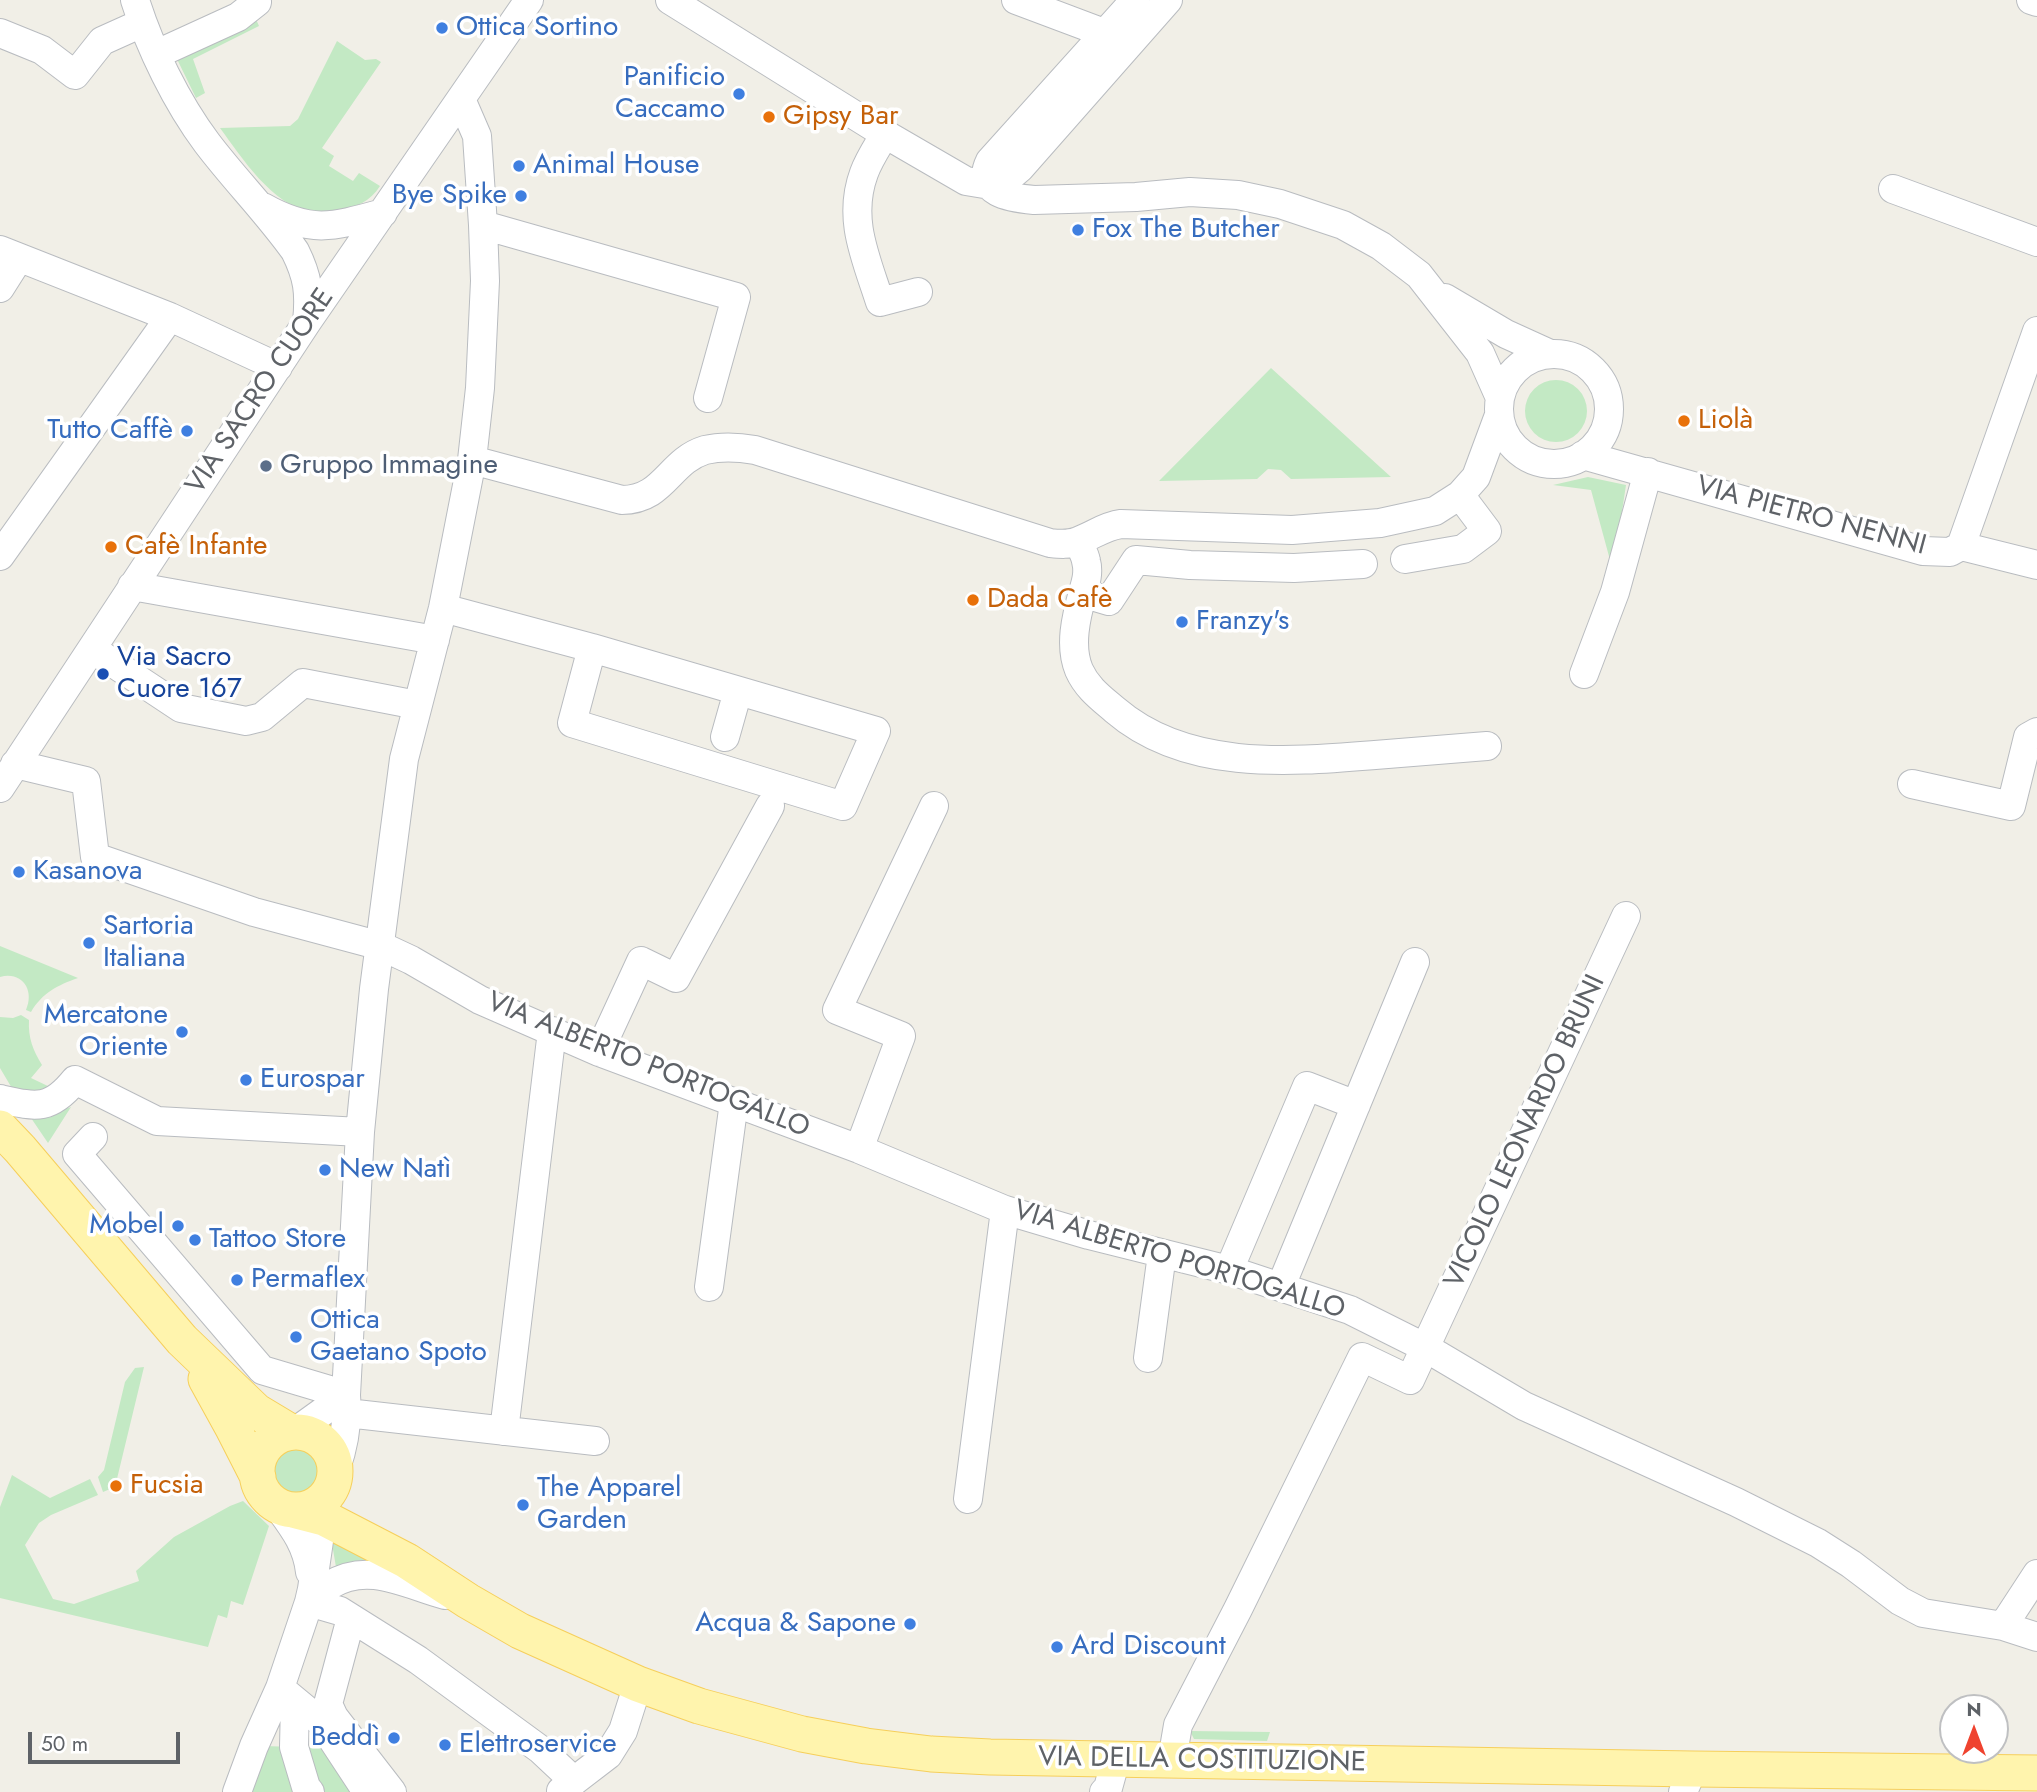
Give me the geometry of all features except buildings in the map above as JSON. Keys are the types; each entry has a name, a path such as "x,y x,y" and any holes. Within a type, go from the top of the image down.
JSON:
{"main road":[{"path":"0,1113 10,1139 182,1340 256,1411 294,1431 319,1438 327,1446 333,1456 307,1492"},
{"path":"182,1340 216,1395 307,1492"},
{"path":"294,1431 281,1434 265,1447 257,1466 307,1492"},
{"name":"VIA DELLA COSTITUZIONE","path":"307,1492 348,1498 407,1561 520,1631 638,1684 699,1706 857,1745 931,1754 990,1757 1172,1760 1708,1781 1982,1782 2037,1773"}],"street":[{"name":"VIA SACRO CUORE","path":"0,788 307,322 529,0"},
{"path":"670,0 885,134 966,181 1001,180 1020,168 1168,0"},
{"path":"1016,0 1104,33"},
{"path":"1001,180 986,178 985,170 990,161 1135,0"},
{"path":"2031,0 2037,2"},
{"path":"157,54 238,17 257,2"},
{"path":"0,33 42,50 75,75 102,41 139,12 177,95 206,142 295,251 308,287 307,322"},
{"path":"310,1792 294,1747 288,1694 310,1595 309,1559 302,1540 307,1492 344,1444 360,1132 374,989 404,759 439,625 472,460 480,388 485,281 483,225 477,136 461,99"},
{"path":"885,134 864,172 856,203 858,232 880,302 918,292"},
{"path":"1001,180 999,194 1034,200 1136,197 1190,192 1238,195 1291,207 1343,225 1381,246 1419,275 1434,292 1480,353 1500,406 1503,430 1511,444 1523,454 1542,463 1564,463 1583,456 1596,445 1604,432 1609,416 1608,400 1604,384 1594,371 1581,361 1566,355 1533,359 1518,368 1507,381 1500,406 1468,486 1488,531 1463,549 1405,559"},
{"path":"1893,189 2037,242"},
{"path":"258,204 279,216 316,226 327,232 340,246 346,264 312,260 295,251"},
{"path":"316,226 338,225 383,212"},
{"path":"483,225 736,297 708,397"},
{"path":"0,288 9,254 170,317 278,367"},
{"path":"1434,292 1506,334 1550,355"},
{"path":"0,556 170,317"},
{"name":"VIA PIETRO NENNI","path":"1583,456 1923,551 1950,552 1961,546 2037,331"},
{"path":"1584,674 1615,592 1646,472 1604,432"},
{"path":"472,460 622,500 636,500 650,494 691,457 704,451 737,447 755,450 1050,543 1065,544 1078,541 1108,526 1121,524 1292,530 1380,523 1435,511 1506,460 1523,454"},
{"path":"1190,527 1190,565"},
{"path":"1078,541 1086,561 1087,579 1075,626 1074,649 1079,670 1091,689 1123,717 1179,746 1218,756 1265,761 1329,759 1487,746"},
{"path":"1961,546 2037,565"},
{"path":"1082,593 1109,601 1136,561 1294,568 1363,564"},
{"path":"137,579 439,625 536,633 592,648 876,731 843,806 572,723 592,648"},
{"path":"92,649 181,708 246,721 262,717 303,683 418,705"},
{"path":"725,737 738,691"},
{"path":"1912,784 2011,806 2028,737 2037,732"},
{"name":"VIA ALBERTO PORTOGALLO","path":"15,764 86,781 94,857 254,912 381,946 480,1000 599,1052 859,1149 1006,1210 1089,1235 1229,1270 1350,1310 1426,1348 1524,1406 1736,1502 1818,1543 1900,1601 1923,1613 2003,1626 2037,1637"},
{"path":"599,1052 641,961 676,978 771,806"},
{"path":"859,1149 901,1036 837,1010 934,806"},
{"name":"VICOLO LEONARDO BRUNI","path":"1172,1760 1178,1725 1362,1357 1410,1380 1626,916"},
{"path":"1280,1286 1415,962"},
{"path":"504,1431 552,1031"},
{"path":"0,1099 30,1106 47,1104 64,1094 75,1080 157,1121 360,1132"},
{"path":"1229,1270 1307,1086 1356,1105"},
{"path":"709,1287 734,1101"},
{"path":"93,1137 77,1154 262,1370 346,1404 504,1431 595,1441"},
{"path":"968,1499 1006,1210"},
{"path":"1148,1358 1162,1254"},
{"path":"135,1286 168,1260"},
{"path":"294,1431 346,1404"},
{"path":"307,1492 310,1595"},
{"path":"310,1595 350,1577 380,1574 468,1601"},
{"path":"2003,1626 2037,1574"},
{"path":"310,1595 428,1667 541,1750 566,1786 608,1755 623,1731 638,1684"},
{"path":"351,1618 328,1704 334,1717 392,1792"},
{"path":"237,1792 254,1746 288,1694"},
{"path":"288,1694 321,1722 367,1792"},
{"path":"1104,1792 1108,1788 1116,1759"}],"green space":[{"path":"255,17 259,26 193,59 205,93 196,98 176,57"},
{"path":"337,41 365,60 376,59 381,62 322,148 334,156 329,166 353,181 359,173 380,186 372,196 357,205 314,213 297,208 271,190 248,166 220,128 290,126 298,119"},
{"path":"1271,368 1391,477 1291,479 1281,470 1268,469 1257,479 1159,481"},
{"path":"1550,380 1562,380 1578,389 1585,399 1585,423 1578,433 1562,442 1550,442 1539,437 1530,428 1525,417 1525,405 1530,394 1539,385"},
{"path":"1588,477 1626,485 1613,571 1591,490 1553,485"},
{"path":"0,946 78,978 51,990 31,1012 26,1010 29,996 25,984 15,977 0,977"},
{"path":"21,1015 29,1020 32,1044 42,1065 31,1078 52,1088 43,1093 13,1090 0,1068 0,1017 13,1018"},
{"path":"71,1107 48,1143 29,1115 45,1115"},
{"path":"144,1367 115,1487 103,1492 98,1477 104,1470 125,1382 135,1368"},
{"path":"294,1443 313,1451 321,1470 313,1489 294,1497 275,1489 267,1470 275,1451"},
{"path":"12,1475 50,1498 90,1479 98,1495 39,1523 25,1545 53,1599 74,1604 139,1581 136,1571 174,1537 243,1501 269,1526 243,1605 231,1601 227,1618 218,1615 208,1647 0,1598 0,1507"},
{"path":"330,1532 377,1561 356,1561 336,1567"},
{"path":"1190,1731 1270,1732 1267,1741 1194,1739"},
{"path":"264,1746 326,1748 356,1792 247,1792"}],"place":[{"name":"Ottica Sortino","path":"442,28"},
{"name":"Panificio Caccamo","path":"739,94"},
{"name":"Gipsy Bar","path":"769,117"},
{"name":"Animal House","path":"519,166"},
{"name":"Bye Spike","path":"521,196"},
{"name":"Fox The Butcher","path":"1078,230"},
{"name":"Liolà","path":"1684,421"},
{"name":"Tutto Caffè","path":"187,431"},
{"name":"Gruppo Immagine","path":"266,466"},
{"name":"Cafè Infante","path":"111,547"},
{"name":"Dada Cafè","path":"973,600"},
{"name":"Franzy's","path":"1182,622"},
{"name":"Via Sacro Cuore 167","path":"103,674"},
{"name":"Kasanova","path":"19,872"},
{"name":"Sartoria Italiana","path":"89,943"},
{"name":"Mercatone Oriente","path":"182,1032"},
{"name":"Eurospar","path":"246,1080"},
{"name":"New Natì","path":"325,1170"},
{"name":"Mobel","path":"178,1226"},
{"name":"Tattoo Store","path":"195,1240"},
{"name":"Permaflex","path":"237,1280"},
{"name":"Ottica Gaetano Spoto","path":"296,1337"},
{"name":"Fucsia","path":"116,1486"},
{"name":"The Apparel Garden","path":"523,1505"},
{"name":"Acqua & Sapone","path":"910,1624"},
{"name":"Ard Discount","path":"1057,1647"},
{"name":"Beddì","path":"394,1738"},
{"name":"Elettroservice","path":"445,1745"}]}
